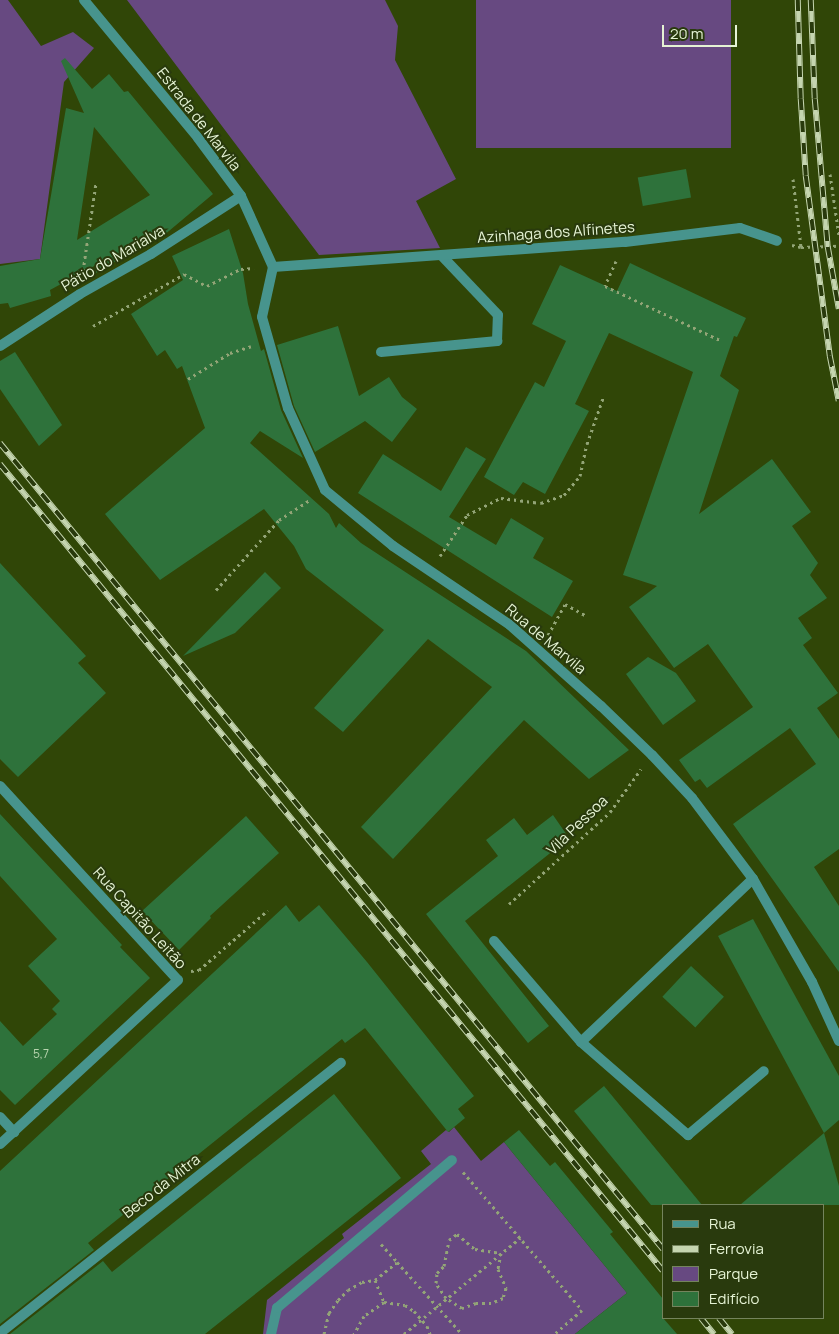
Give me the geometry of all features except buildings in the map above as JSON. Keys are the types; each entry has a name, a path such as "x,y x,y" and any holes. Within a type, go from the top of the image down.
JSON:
{"street":[{"name":"Estrada de Marvila","path":"84,0 198,138 241,196 273,267"},
{"name":"Pátio do Marialva","path":"0,346 80,294 152,254 241,196"},
{"name":"Azinhaga dos Alfinetes","path":"273,267 625,242 740,228 777,241"},
{"path":"381,352 497,341 498,315 442,256"},
{"name":"Rua de Marvila","path":"273,267 262,317 288,408 325,490 392,546 510,625 652,755 692,798 753,879 812,982 839,1041"},
{"name":"Rua Capitão Leitão","path":"0,786 178,980 0,1144"},
{"path":"581,1042 753,879"},
{"path":"494,941 581,1042 688,1135 764,1071"},
{"name":"Beco da Mitra","path":"0,1332 341,1062"},
{"path":"0,1117 14,1132"},
{"path":"271,1334 277,1308 368,1229 452,1160"}],"path":[{"path":"830,174 839,236"},
{"path":"793,179 801,247"},
{"name":"Pátio do Marialva","path":"83,271 96,183"},
{"path":"777,241 801,247 839,246"},
{"path":"625,242 605,286 722,341"},
{"path":"93,326 184,274 207,286 241,269 273,267"},
{"path":"188,379 230,353 269,340"},
{"path":"430,571 468,515 501,498 541,502 564,495 580,476 587,444 603,398"},
{"path":"216,590 278,520 325,490"},
{"path":"539,651 565,604 585,615"},
{"name":"Vila Pessoa","path":"509,904 610,812 652,755"},
{"path":"178,980 190,971 199,970 268,910"},
{"path":"452,1160 582,1310 554,1334"},
{"path":"368,1229 462,1334"},
{"path":"457,1234 475,1249 502,1253 498,1269 506,1288 503,1298 491,1303 476,1303 462,1308 446,1298 436,1283 437,1273 444,1266 449,1240 457,1234"},
{"path":"404,1334 520,1238"},
{"path":"324,1334 329,1313 348,1290 362,1282 375,1280 397,1262"},
{"path":"375,1280 384,1302"},
{"path":"354,1334 364,1316 384,1302 405,1305 422,1318 430,1334"}],"green space":[{"path":"0,0 8,0 41,46 73,32 94,48 64,82 40,259 0,264"},
{"path":"127,0 385,0 398,26 395,60 456,179 416,201 440,248 319,255"},
{"path":"476,0 731,0 731,148 476,148"},
{"path":"454,1127 481,1161 504,1142 627,1293 575,1334 263,1334 267,1300 344,1238 342,1234 431,1164 421,1151 446,1130 449,1132"}],"railway":[{"path":"798,0 806,176 830,356 839,401"},
{"path":"811,0 815,99 828,247 839,309"},
{"path":"0,443 662,1248"},
{"path":"0,464 662,1270"},
{"path":"702,1319 714,1334"},
{"path":"720,1319 732,1334"}]}
